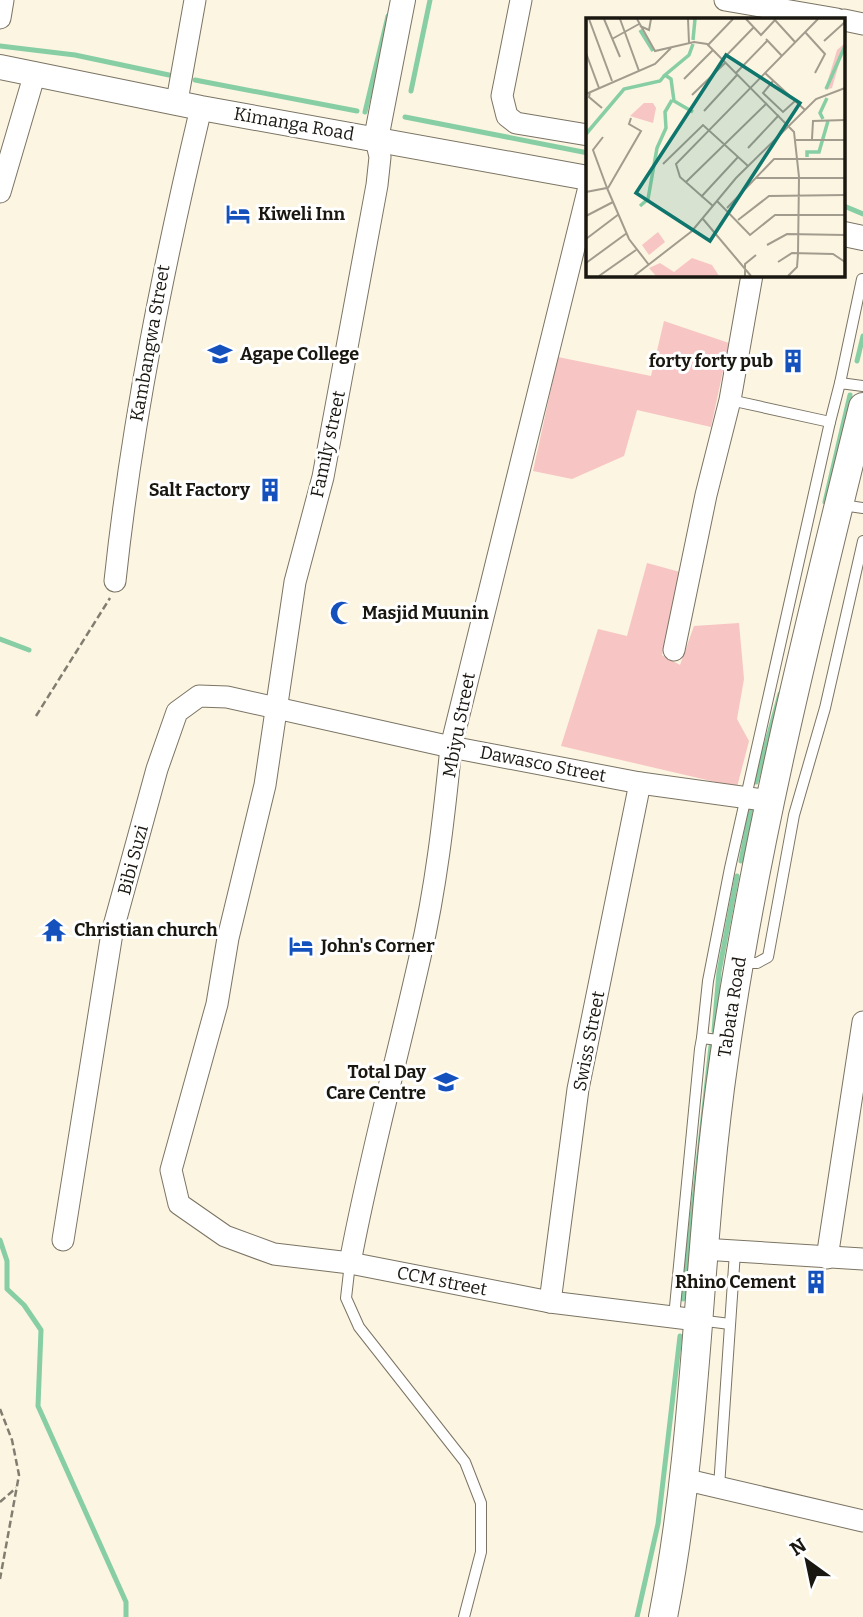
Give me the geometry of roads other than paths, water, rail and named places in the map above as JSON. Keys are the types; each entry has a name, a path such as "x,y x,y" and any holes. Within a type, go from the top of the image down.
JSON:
{"main road":[{"name":"Tabata Road","path":"663,1617 683,1479 686,1318 702,1249 714,1039 738,963 743,869 758,800 788,673 851,506 863,407"}],"street":[{"path":"0,18 4,0"},
{"name":"Kambangwa Street","path":"116,581 125,487 189,104 195,0"},
{"path":"376,139 403,0"},
{"path":"521,0 502,96 507,116 516,122 586,135"},
{"path":"724,0 815,17"},
{"name":"Kimanga Road","path":"0,67 586,178"},
{"path":"0,192 35,72"},
{"name":"Family street","path":"195,1216 179,1204 171,1170 217,1004 228,938 265,785 295,582 323,477 377,185 380,157 376,139"},
{"name":"Mbiyu Street","path":"350,1263 382,1110 420,956 443,830 451,747 586,199"},
{"path":"674,650 706,495 730,400 752,276"},
{"name":"Bibi Suzi","path":"63,1240 112,933 157,769 177,712 200,696 227,697 276,707"},
{"name":"Dawasco Street","path":"276,707 451,747 640,783 758,800"},
{"name":"Swiss Street","path":"550,1302 579,1089 640,783"},
{"path":"827,1258 863,1022"},
{"name":"CCM street","path":"195,1216 225,1236 274,1254 350,1263 550,1302 686,1318"},
{"path":"702,1249 863,1259"},
{"path":"683,1479 863,1521"}],"lane":[{"path":"738,963 757,963 768,957 794,815 825,708 833,557 830,422 862,279"},
{"path":"840,383 863,386"},
{"path":"730,400 830,422"},
{"path":"833,557 863,541"},
{"path":"758,800 794,815"},
{"path":"730,1324 686,1318 714,1039 708,981 743,869"},
{"path":"719,1487 735,1252"},
{"path":"350,1263 346,1297 359,1327 465,1462 481,1503 481,1552 464,1617"}],"waterway":[{"path":"411,91 430,0"},
{"path":"365,112 388,16"},
{"path":"0,46 75,55 169,75"},
{"path":"195,80 357,111"},
{"path":"405,117 586,153"},
{"path":"846,207 863,214"},
{"path":"857,361 863,336"},
{"path":"825,502 850,395"},
{"path":"0,639 29,650"},
{"path":"756,782 780,694"},
{"path":"741,861 751,808"},
{"path":"714,1031 719,972 737,876"},
{"path":"683,1299 711,1046"},
{"path":"0,1240 7,1261 7,1289 24,1305 41,1330 38,1406 126,1602 126,1617"},
{"path":"637,1617 658,1524 680,1336"}],"place":[{"name":"Kiweli Inn","path":"238,214"},
{"name":"Agape College","path":"220,354"},
{"name":"forty forty pub","path":"793,361"},
{"name":"Salt Factory","path":"270,490"},
{"name":"Masjid Muunin","path":"342,613"},
{"name":"Christian church","path":"54,930"},
{"name":"John's Corner","path":"301,946"},
{"name":"Total Day Care Centre","path":"446,1082"},
{"name":"Rhino Cement","path":"816,1282"}]}
